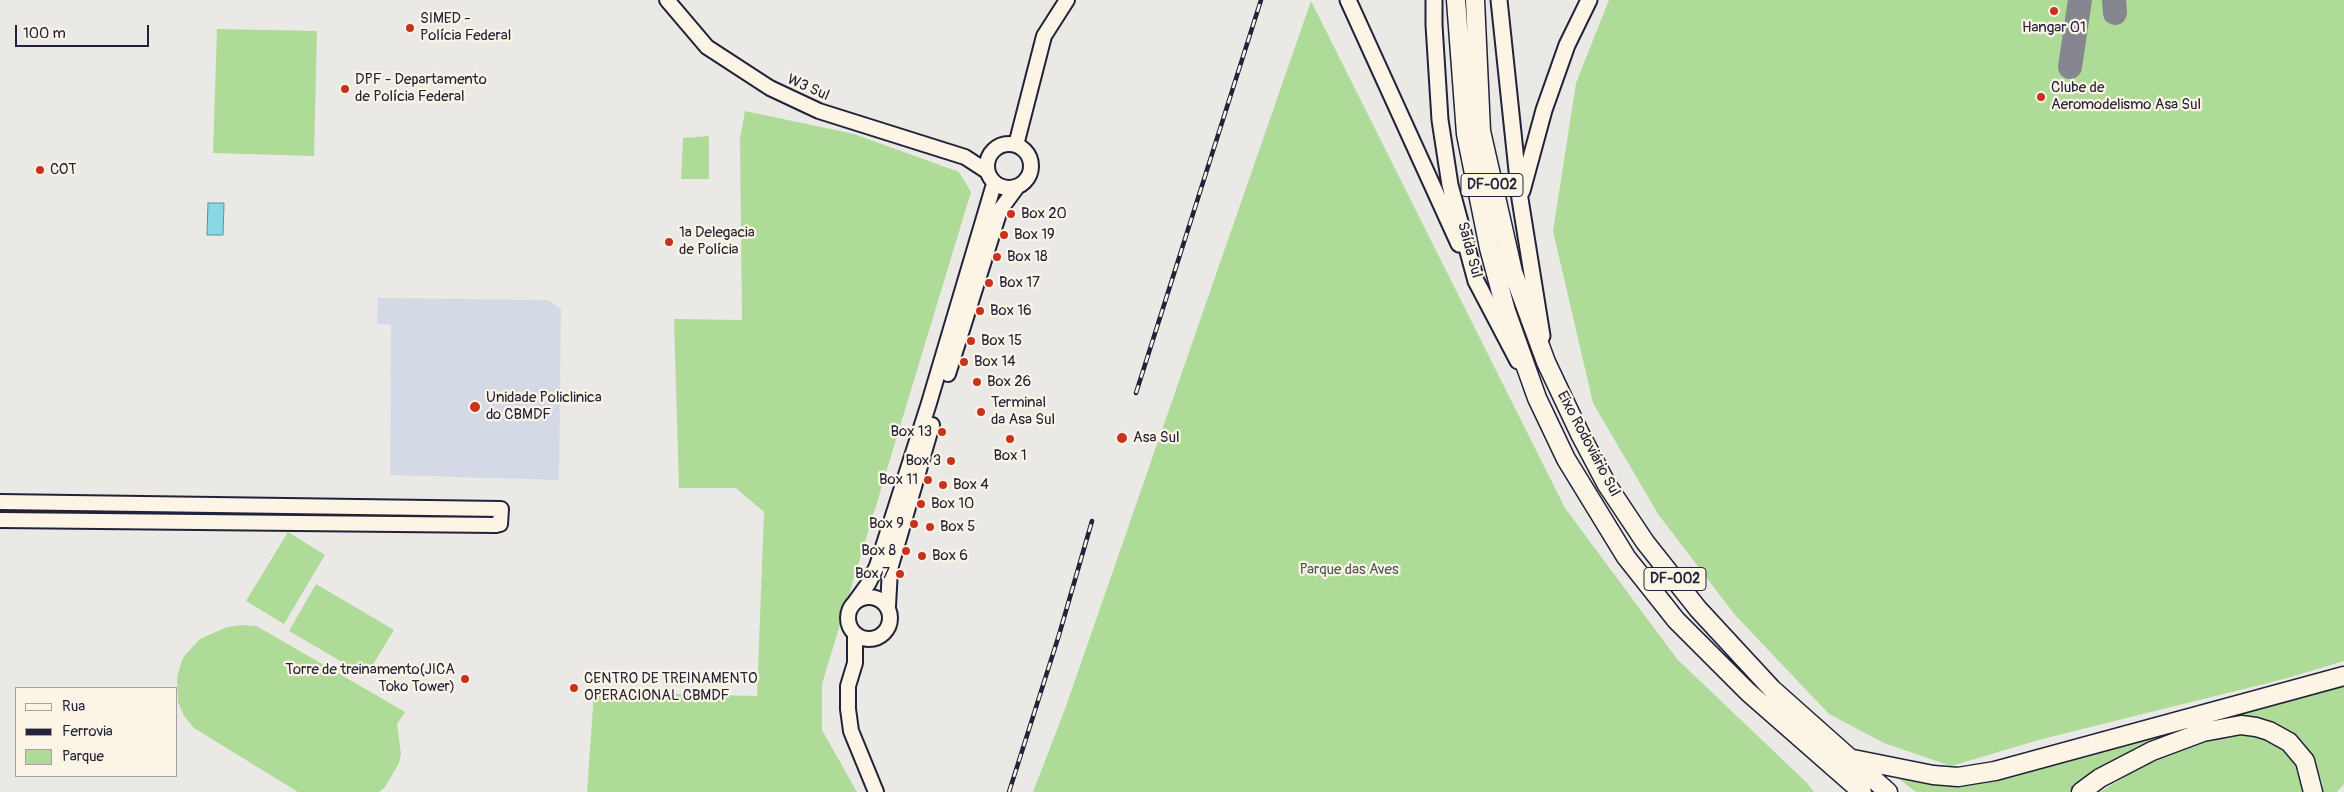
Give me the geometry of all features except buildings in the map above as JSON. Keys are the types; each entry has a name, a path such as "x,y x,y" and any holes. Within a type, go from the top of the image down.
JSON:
{"highway":[{"name":"Eixo Rodoviário Sul","path":"1456,0 1466,134 1489,248 1506,312 1537,398 1566,459 1626,557 1676,620 1748,692 1862,792"},
{"name":"Eixo Rodoviário Sul","path":"1475,0 1481,131 1513,272 1546,362 1607,485 1645,542 1698,609 1772,689 1888,792"},
{"path":"1852,759 1933,776 1958,777 1986,772 2344,676"},
{"path":"2081,792 2100,778 2152,751 2203,732 2241,725 2256,726 2289,742 2305,761 2313,792"},
{"path":"1842,776 1856,792"}],"main road":[{"path":"1348,0 1476,281"},
{"name":"Saída Sul","path":"1434,0 1440,120 1450,185 1476,281 1537,398"},
{"path":"1499,0 1520,200 1546,362"},
{"path":"1520,200 1550,92 1567,45 1589,0"}],"street":[{"name":"W3 Sul","path":"667,0 707,47 770,88 820,112 965,157 985,170"},
{"path":"1016,145 1044,36 1067,0"},
{"path":"994,184 929,403 877,566 868,584 850,609 848,618 850,627 855,634 863,638 872,639 881,636 887,630 891,614 888,606 890,569 940,396 1000,210 1017,187 1029,176 1031,168 1027,154 1016,145 1002,145 991,153 985,170 994,184 1002,188 1017,187"},
{"name":"W3 Sul","path":"965,157 991,153"},
{"path":"0,502 501,509 500,524 474,525 172,520 0,520"},
{"path":"32,520 33,503"},
{"path":"171,505 172,520"},
{"path":"311,507 312,522"},
{"path":"474,525 476,509"},
{"path":"855,602 863,597 872,596 881,599 888,606"},
{"path":"855,634 855,663 848,686 848,709 851,731 876,792"},
{"path":"855,663 872,639"}],"shaded area":[{"name":"Unidade Policlinica do CBMDF","path":"378,298 548,300 561,309 559,480 390,475 391,325 377,324"}],"green space":[{"path":"1609,0 2344,0 2344,661 2284,679 2042,739 1951,766 1884,743 1829,714 1735,615 1658,514 1593,403 1553,231 1576,83"},
{"name":"Parque das Aves","path":"1311,1 1565,508 1677,659 1807,783 1814,792 1033,792 1065,709"},
{"path":"217,29 317,31 314,156 213,153"},
{"path":"745,111 854,134 959,172 971,192 822,684 822,730 857,792 587,792 594,692 757,696 764,512 736,488 679,488 674,319 742,320 740,138"},
{"path":"709,136 709,179 681,179 683,138"},
{"path":"288,532 325,555 284,624 246,601"},
{"path":"316,584 394,630 366,676 289,631"},
{"path":"241,625 256,626 405,712 397,724 401,754 399,763 385,787 379,792 298,792 194,728 184,716 178,702 177,678 181,663 184,656 200,639 227,627"},
{"path":"2344,684 2344,784 2337,792 2323,792 2322,782 2313,758 2297,738 2276,723 2251,716 2225,717"},
{"path":"2184,729 2090,776 2069,792 1916,792 1898,778 1937,784 2033,768"},
{"path":"2236,734 2258,736 2277,744 2293,758 2303,776 2306,792 2100,792 2139,768 2174,750 2213,738"}],"water":[{"path":"208,203 224,203 223,235 207,235"}],"taxiway":[{"path":"2070,67 2080,0"},
{"path":"2114,0 2115,13"}],"railway":[{"path":"1136,393 1261,0"},
{"path":"1009,792 1059,635 1092,521"}],"place":[{"name":"Hangar 01","path":"2054,11"},
{"name":"SIMED - Polícia Federal","path":"410,28"},
{"name":"DPF - Departamento de Polícia Federal","path":"345,89"},
{"name":"Clube de Aeromodelismo Asa Sul","path":"2041,97"},
{"name":"COT","path":"40,170"},
{"name":"Box 20","path":"1011,214"},
{"name":"Box 19","path":"1004,235"},
{"name":"1ª Delegacia de Polícia","path":"669,242"},
{"name":"Box 18","path":"997,257"},
{"name":"Box 17","path":"989,283"},
{"name":"Box 16","path":"980,311"},
{"name":"Box 15","path":"971,341"},
{"name":"Box 14","path":"964,362"},
{"name":"Box 26","path":"977,382"},
{"name":"Unidade Policlinica do CBMDF","path":"475,407"},
{"name":"Terminal da Asa Sul","path":"981,412"},
{"name":"Box 13","path":"942,432"},
{"name":"Asa Sul","path":"1122,438"},
{"name":"Box 1","path":"1010,439"},
{"name":"Box 3","path":"951,461"},
{"name":"Box 11","path":"928,480"},
{"name":"Box 4","path":"943,485"},
{"name":"Box 10","path":"921,504"},
{"name":"Box 9","path":"914,524"},
{"name":"Box 5","path":"930,527"},
{"name":"Box 8","path":"906,551"},
{"name":"Box 6","path":"922,556"},
{"name":"Box 7","path":"900,574"},
{"name":"Torre de treinamento(JICA Toko Tower)","path":"465,679"},
{"name":"CENTRO DE TREINAMENTO OPERACIONAL CBMDF","path":"574,688"}]}
